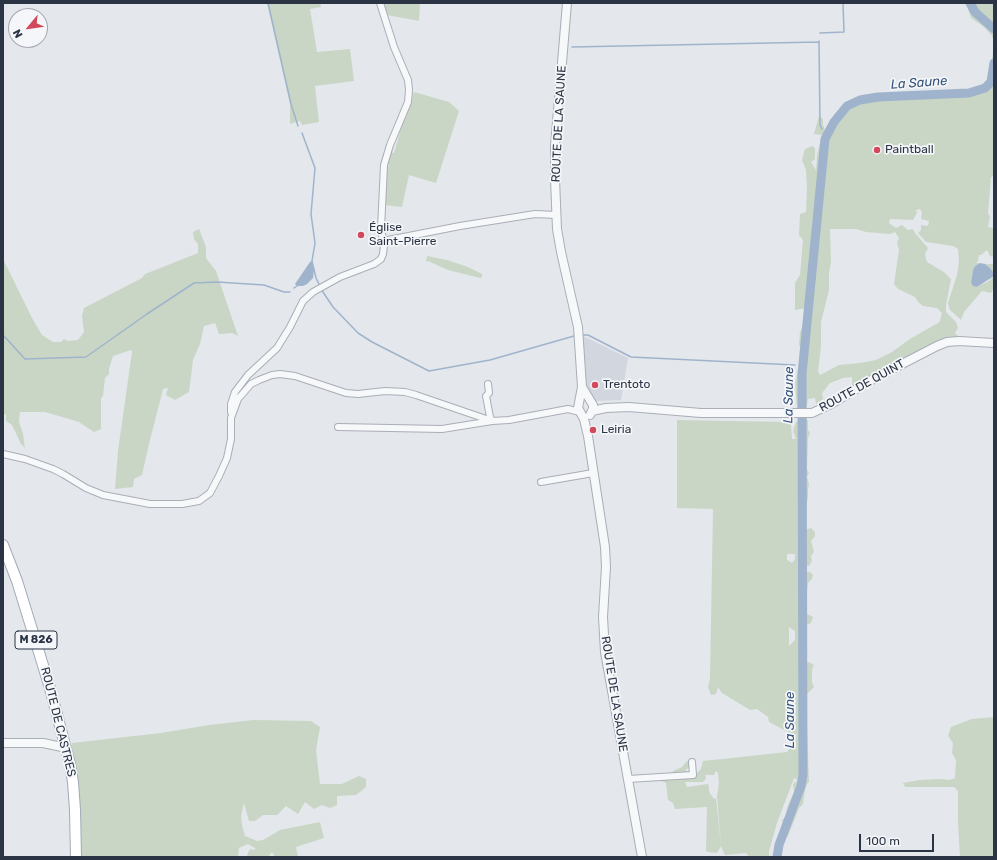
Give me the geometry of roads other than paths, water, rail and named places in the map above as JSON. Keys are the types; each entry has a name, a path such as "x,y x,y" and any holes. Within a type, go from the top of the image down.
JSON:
{"main road":[{"name":"ROUTE DE CASTRES","path":"3,545 36,642 64,741 73,782 76,810 76,857"}],"street":[{"path":"3,454 25,458 53,469 86,488 102,495 150,504 171,505 189,504 199,501 207,496 219,476 229,448 231,404 235,392 248,375 280,343 303,301 324,285 378,262 384,254 381,228 384,165 390,145 408,102 410,90 408,80 394,47 380,3"},
{"name":"ROUTE DE LA SAUNE","path":"567,3 555,146 556,215 561,252 578,327 582,387 580,408 588,436 606,552 603,617 604,641 642,857"},
{"path":"383,241 460,226 535,214 556,215"},
{"name":"ROUTE DE QUINT","path":"591,407 635,408 701,413 808,413 824,408 875,378 942,344 959,341 994,343"},
{"path":"231,418 238,399 246,389 259,380 272,375 280,374 295,376 346,393 358,394 397,391 416,395 492,421"},
{"path":"488,384 489,393 486,396 492,421"},
{"name":"ROUTE DE LA SAUNE","path":"582,387 591,407 588,436"},
{"path":"584,400 591,407 585,415 580,408 584,400"},
{"path":"338,427 442,429 580,408"},
{"path":"541,482 593,473"},
{"path":"3,743 43,743 64,741"},
{"path":"628,779 693,775 692,762"}],"water":[{"path":"312,261 314,270 313,278 303,286 297,286 295,284"},
{"path":"980,263 985,264 990,268 994,276 977,287 973,286 971,283 973,270 975,266"}],"waterway":[{"path":"268,3 291,104 298,126"},
{"path":"820,33 844,32 843,3"},
{"name":"La Saune","path":"970,3 975,12 994,29"},
{"path":"819,41 820,125 822,129"},
{"path":"572,47 819,42"},
{"name":"La Saune","path":"777,857 779,845 801,786 803,775 802,374 825,139 834,122 847,106 860,100 878,97 969,93 985,88 991,82 994,63"},
{"path":"302,133 315,168 311,214 315,243 312,261 316,278 320,286"},
{"name":"La Saune","path":"824,133 827,137"},
{"path":"3,335 25,359 86,357 194,283 217,282 264,285 284,292 290,292"},
{"path":"321,289 333,307 358,333 372,342 429,371 490,360 574,336"},
{"path":"583,335 588,335 631,357 795,365"}],"place":[{"name":"Paintball","path":"877,150"},
{"name":"Église Saint-Pierre","path":"361,235"},
{"name":"Trentoto","path":"595,385"},
{"name":"Leiria","path":"593,430"}]}
